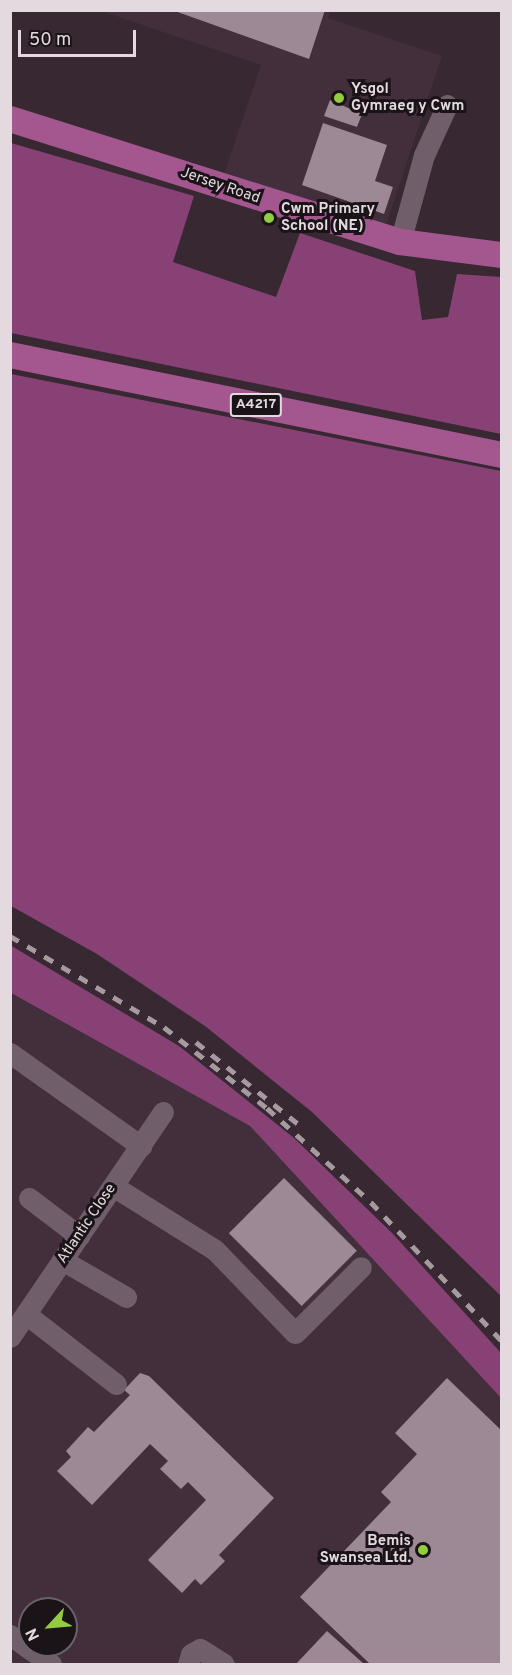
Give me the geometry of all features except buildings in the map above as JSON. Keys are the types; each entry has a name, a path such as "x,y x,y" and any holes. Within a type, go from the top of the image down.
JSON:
{"main road":[{"name":"Jersey Road","path":"10,119 400,242 501,255"},
{"name":"A4217","path":"10,355 501,455"}],"street":[{"path":"400,242 424,155 447,105"},
{"path":"10,1053 141,1146"},
{"name":"Atlantic Close","path":"10,1337 164,1112"},
{"path":"113,1186 214,1250 295,1333 361,1267"},
{"path":"29,1198 79,1236"},
{"path":"63,1260 126,1297"},
{"path":"26,1314 116,1384"},
{"path":"10,1635 51,1665"},
{"path":"188,1665 191,1654 200,1649 224,1665"}],"shaded area":[{"name":"Ysgol Gymraeg y Cwm","path":"101,11 330,11 328,18 442,56 385,228 224,174 261,65"},
{"path":"11,143 194,196 173,262 276,297 300,233 415,271 422,320 448,317 457,274 501,277 501,434 11,333"},
{"path":"11,374 501,471 501,1296 312,1112 205,1026 97,954 11,906"},
{"path":"10,945 179,1046 294,1138 393,1234 501,1353 501,1398 250,1126 11,993"},
{"path":"10,993 250,1126 501,1398 501,1664 11,1664"}],"railway":[{"path":"10,936 164,1027 267,1108 371,1202 502,1341"},
{"path":"196,1042 301,1126"}],"place":[{"name":"Ysgol Gymraeg y Cwm","path":"339,98"},
{"name":"Cwm Primary School (NE)","path":"269,218"},
{"name":"Bemis Swansea Ltd.","path":"423,1550"}]}
